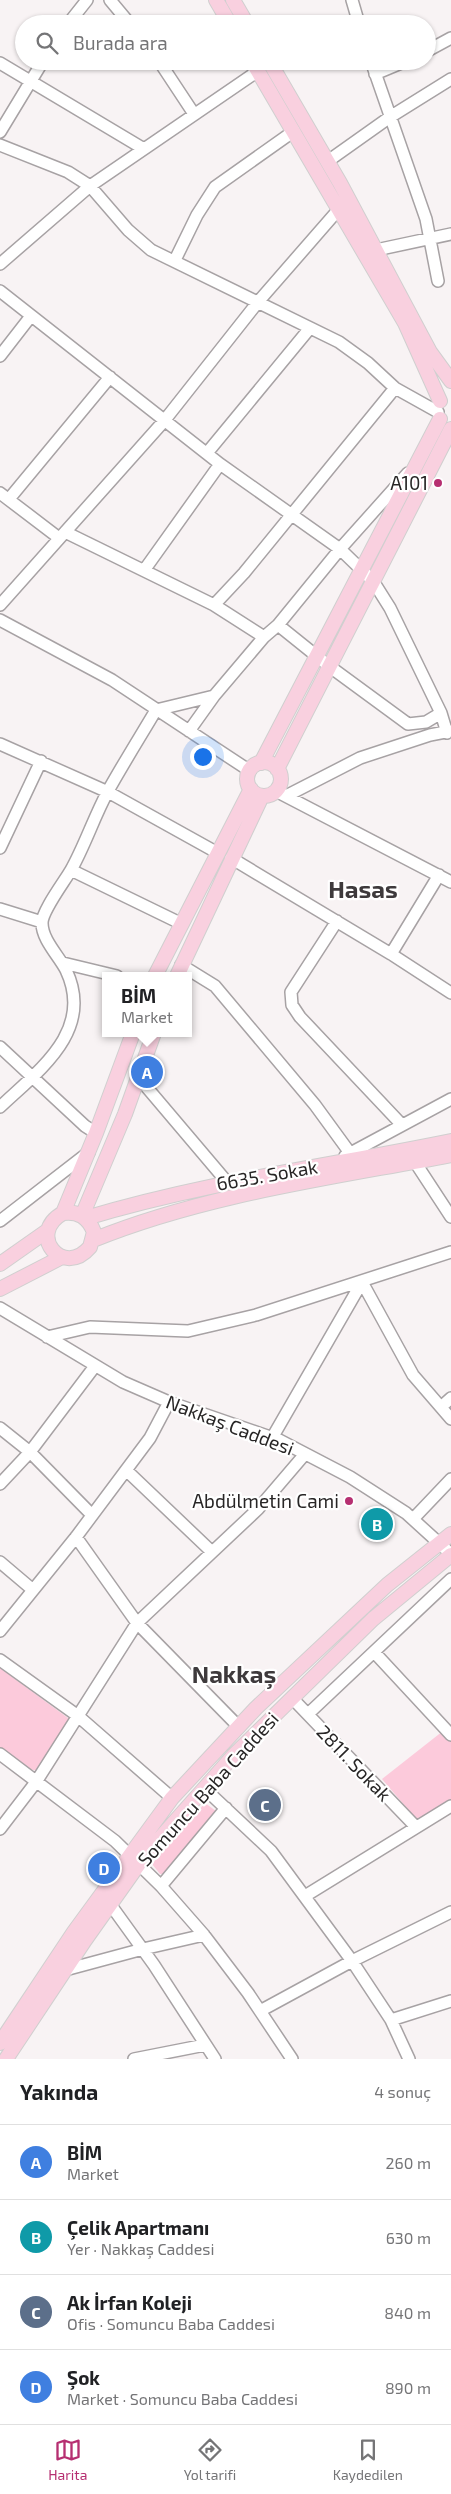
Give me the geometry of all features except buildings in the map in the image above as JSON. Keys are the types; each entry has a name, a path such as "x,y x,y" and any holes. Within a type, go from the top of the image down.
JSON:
{"main road":[{"path":"216,0 225,15"},
{"path":"233,0 242,15"},
{"path":"257,70 405,323 451,429 277,769"},
{"path":"278,70 430,352 451,381"},
{"path":"261,763 270,764 277,769 281,782 281,793 270,795 256,792 248,780 250,771 261,763 417,463 442,406"},
{"path":"157,972 216,852 256,792"},
{"path":"179,970 231,858 256,792"},
{"path":"63,1213 96,1133 132,1037"},
{"path":"84,1217 153,1037"},
{"name":"6635. Sokak","path":"84,1217 168,1194 451,1141"},
{"name":"6635. Sokak","path":"93,1240 144,1220 228,1198 451,1155"},
{"path":"0,1264 47,1231 56,1217 63,1213 71,1212 84,1217 91,1224 93,1240 85,1254 70,1259 62,1257 50,1247 47,1231"},
{"path":"0,1289 62,1257"},
{"name":"Somuncu Baba Caddesi","path":"0,2043 64,1970 110,1904 172,1798 239,1727 388,1585 451,1534"},
{"name":"Somuncu Baba Caddesi","path":"6,2059 10,2031 74,1932 134,1860 234,1755 372,1619 451,1555"}],"street":[{"path":"75,15 87,0"},
{"path":"110,0 122,15"},
{"path":"352,0 357,15"},
{"path":"436,46 451,38"},
{"path":"0,63 144,149"},
{"path":"0,132 37,70"},
{"path":"165,70 194,114"},
{"path":"0,264 90,186 194,114 250,70"},
{"path":"375,70 426,219 438,281"},
{"path":"376,74 385,70"},
{"path":"328,161 390,117 449,85"},
{"path":"175,260 197,215 215,187 294,131"},
{"path":"0,145 68,172 90,186 128,230 151,250 175,260 339,342 368,363 395,388 442,406"},
{"path":"0,605 164,421 258,302 340,209"},
{"path":"376,250 451,234"},
{"path":"0,291 220,464 340,549 373,581 390,608 449,732 430,735 360,758 281,793"},
{"path":"0,356 31,316"},
{"path":"207,453 310,328"},
{"path":"110,377 4,496 62,535 145,569 214,605 264,637"},
{"path":"214,605 244,573 395,388"},
{"path":"189,731 214,696 264,637 278,625 340,549 417,463"},
{"path":"145,569 220,464"},
{"path":"0,620 112,680 250,771"},
{"path":"278,625 329,666 408,724 426,722 441,713"},
{"path":"0,1107 54,1056 67,1033 75,1010 72,984 63,964 46,936 42,922 53,898 71,870 108,792 156,710 214,696"},
{"path":"0,744 108,792 216,852"},
{"path":"0,848 40,761"},
{"path":"281,793 439,874 451,882"},
{"path":"231,858 391,954 451,994"},
{"path":"71,870 180,923"},
{"path":"391,954 439,874"},
{"path":"0,909 42,922"},
{"path":"337,921 291,992 292,1005 300,1017 402,1125"},
{"path":"63,964 102,973"},
{"path":"192,976 215,986 315,1106 350,1152"},
{"path":"0,1047 85,1126 96,1133"},
{"path":"138,1077 227,1182"},
{"path":"335,1163 350,1152 451,1099"},
{"path":"0,1221 88,1152"},
{"path":"415,1162 451,1217"},
{"path":"47,1337 90,1327 188,1330 256,1315 451,1252"},
{"path":"362,1282 413,1375 451,1419"},
{"path":"272,1438 362,1282"},
{"name":"Nakkaş Caddesi","path":"0,1308 123,1382 169,1402 272,1438 350,1477 413,1519 451,1555"},
{"path":"0,1484 30,1452 95,1366"},
{"path":"441,1407 451,1398"},
{"path":"0,1631 76,1537 150,1438 169,1402"},
{"path":"0,1428 30,1452 92,1514"},
{"path":"0,1829 36,1782 137,1622 258,1508 305,1454"},
{"path":"126,1470 212,1552"},
{"path":"413,1519 451,1479"},
{"path":"76,1537 137,1622 239,1727"},
{"path":"0,1562 33,1590"},
{"path":"308,1714 451,1579"},
{"path":"374,1652 451,1735"},
{"path":"0,1660 78,1716 172,1798"},
{"name":"2811. Sokak","path":"292,1698 416,1827"},
{"path":"0,1754 115,1841 161,1886 204,1935 292,2059"},
{"path":"204,1788 271,1851 352,1961 391,2020 409,2059"},
{"path":"305,1896 451,1806"},
{"path":"161,1886 226,1808"},
{"path":"110,1904 143,1949 215,2059"},
{"path":"260,2012 352,1961 451,1912"},
{"path":"64,1970 204,1935"},
{"path":"391,2020 451,2001"},
{"path":"134,2059 204,2044"}],"shaded area":[{"path":"0,1668 72,1721 38,1771 29,1769 0,1747"},
{"path":"443,1731 451,1739 451,1800 417,1820 382,1779"},
{"path":"205,1803 216,1811 166,1874 160,1874 152,1864"}],"place":[{"name":"A101","path":"438,483"},
{"name":"BİM","path":"147,1072"},
{"name":"Abdülmetin Cami","path":"349,1501"},
{"name":"Çelik Apartmanı","path":"377,1524"},
{"name":"Ak İrfan Koleji","path":"265,1805"},
{"name":"Şok","path":"104,1868"}],"district":[{"name":"Hasas","path":"363,890"},
{"name":"Nakkaş","path":"234,1675"}]}
